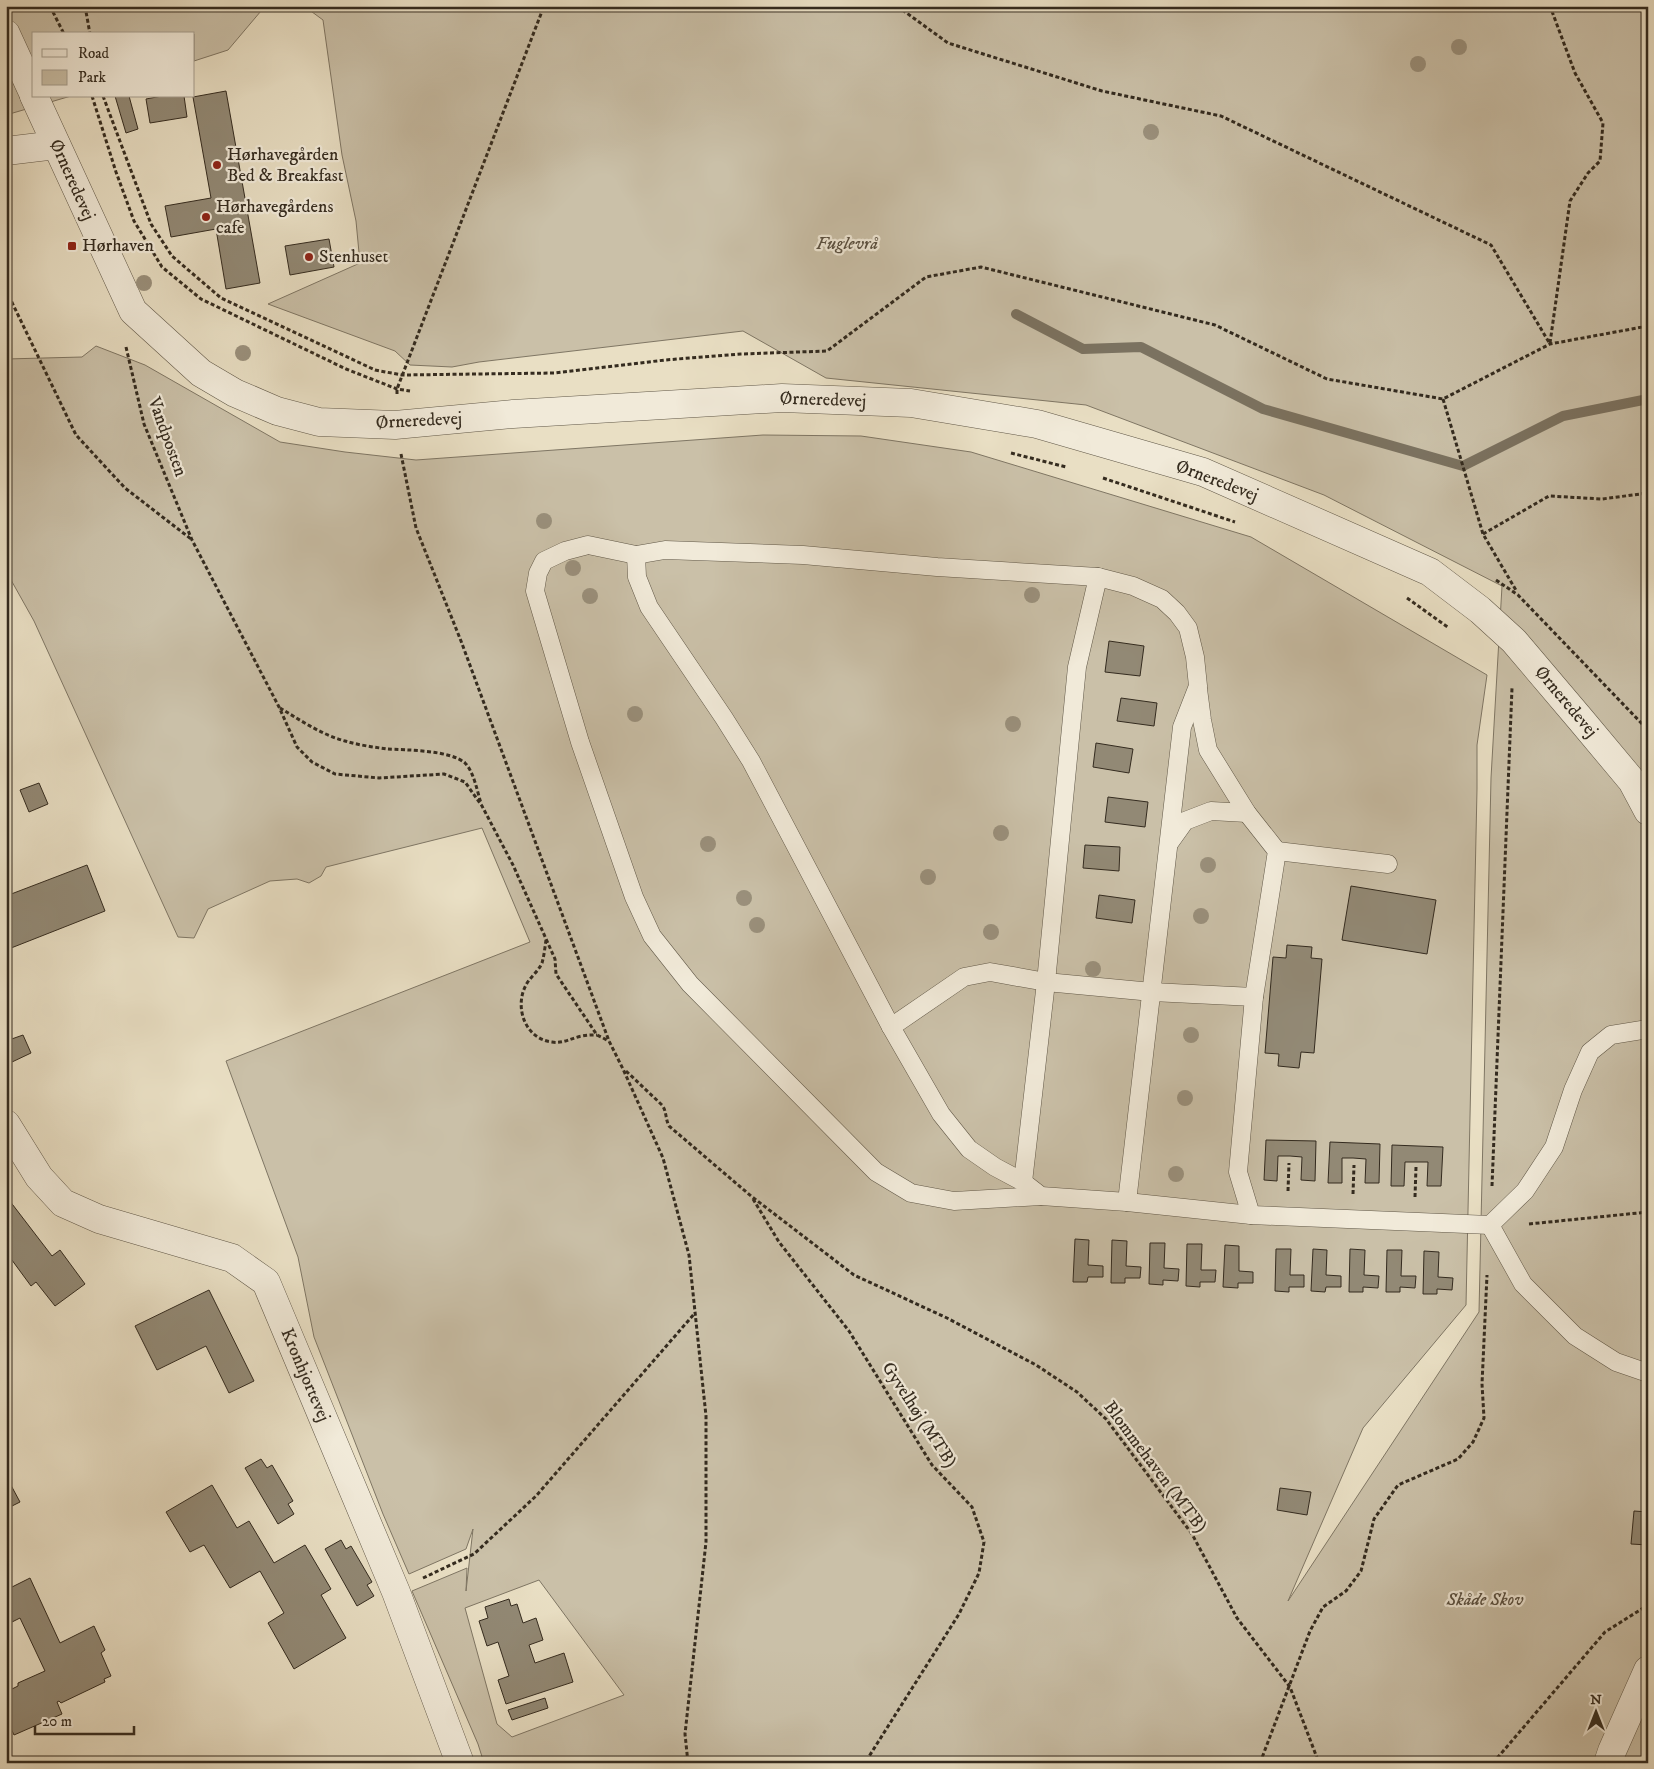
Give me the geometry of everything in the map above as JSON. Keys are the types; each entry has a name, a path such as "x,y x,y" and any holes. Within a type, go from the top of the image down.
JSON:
{"street":[{"name":"Ørneredevej","path":"6,34 32,92"},
{"name":"Ørneredevej","path":"35,98 133,311 201,373 235,394 277,410 319,422 395,425 513,414 782,398 911,403 1038,424 1203,472 1430,572 1480,610 1514,641 1632,782 1648,811"},
{"path":"6,151 56,145"},
{"name":"Kronhjortevej","path":"8,1130 39,1177 63,1203 99,1219 232,1258 266,1282 396,1592 460,1763"},
{"path":"1608,1763 1648,1670"}],"lane":[{"path":"1388,864 1277,851 1248,813 1208,750 1202,720 1195,656 1188,628 1177,613 1162,599 1133,586 1098,577 937,567 803,555 665,550 636,555 588,545 565,551 544,561 538,574 535,590 580,742 634,897 652,936 690,984 876,1172 911,1193 954,1201 1042,1196 1250,1214 1490,1225 1526,1192 1554,1147 1573,1090 1590,1052 1611,1035 1648,1029"},
{"path":"636,555 637,577 649,607 752,760 891,1027 941,1114 969,1148 995,1167 1023,1182 1042,1196"},
{"path":"1023,1182 1046,982 1078,667 1098,577"},
{"path":"1127,1202 1182,727 1198,686"},
{"path":"1169,843 1185,821 1211,811 1248,813"},
{"path":"1250,1214 1238,1172 1254,997 1277,851"},
{"path":"891,1027 964,977 990,972 1046,982 1152,992 1254,997"},
{"path":"1490,1225 1523,1284 1575,1336 1616,1362 1648,1373"}],"path":[{"path":"50,6 63,32"},
{"path":"85,6 90,32"},
{"path":"402,375 544,6"},
{"path":"896,6 948,43 1102,91 1221,116 1491,245 1550,344"},
{"path":"1550,6 1575,73 1603,123 1600,161 1588,173 1570,202 1550,344"},
{"path":"104,98 151,224 172,256 221,298 374,370 402,375 555,373 665,360 741,354 826,351 926,277 981,267 1215,325 1327,379 1443,399 1550,344 1648,326"},
{"path":"6,290 76,435 125,488 192,540"},
{"name":"Vandposten","path":"133,311 126,350 144,424 192,540 279,707 297,747 312,762 335,774 378,778 444,774 465,782 482,806"},
{"path":"1443,399 1483,534 1518,595"},
{"path":"395,425 416,528 461,641 609,1041 663,1158 689,1255 706,1416 706,1542 685,1734 688,1763"},
{"path":"1002,451 1074,469"},
{"path":"1102,478 1240,524"},
{"path":"1483,534 1549,496 1602,499 1648,493"},
{"path":"1399,594 1408,598 1453,631"},
{"path":"1514,641 1490,1225 1544,1224 1648,1212"},
{"path":"279,707 314,728 344,741 385,748 430,751 450,756 465,763 471,774 482,806 513,865 555,959 556,974 598,1035 609,1041"},
{"path":"546,939 542,963 527,984 521,998 521,1008 526,1025 533,1034 542,1040 552,1042 563,1042 582,1036 598,1035"},
{"name":"Blommehaven (MTB)","path":"623,1069 662,1105 666,1111 666,1120 669,1126 751,1196 854,1275 947,1318 1036,1365 1076,1392 1106,1419 1192,1534 1237,1618 1290,1687 1319,1763"},
{"name":"Gyvelhøj (MTB)","path":"751,1196 779,1242 849,1331 932,1466 972,1507 984,1542 979,1573 959,1614 868,1761"},
{"path":"1260,1763 1310,1631 1322,1608 1346,1591 1361,1571 1374,1519 1398,1485 1458,1460 1473,1442 1484,1418 1482,1384 1488,1275"},
{"path":"396,1592 474,1554 536,1496 696,1313"},
{"path":"1493,1763 1605,1632 1648,1604"}],"green space":[{"path":"6,6 273,6 261,11 228,50 195,61 195,32 32,32 32,98 64,98 6,115"},
{"path":"304,6 1648,6 1648,1763 484,1763 478,1744 412,1591 467,1568 466,1591 473,1529 466,1549 409,1574 383,1514 314,1337 298,1257 226,1061 530,942 482,828 326,867 321,876 309,883 297,879 270,881 208,909 194,938 178,937 34,621 6,571 6,359 82,357 96,346 145,365 280,442 416,460 763,435 861,436 971,452 1251,537 1487,675 1477,745 1466,1305 1363,1428 1288,1601 1479,1312 1491,778 1502,586 1324,495 1086,405 826,378 743,331 479,362 452,367 410,365 395,351 268,304 360,263 356,221 342,155 323,20","holes":["539,1580 624,1695 512,1737 497,1724 465,1608"]}],"building":[{"path":"226,91 260,283 226,289 216,229 171,237 165,206 211,198 193,98"},
{"path":"116,98 130,98 138,129 126,133"},
{"path":"184,98 187,117 150,123 146,99"},
{"name":"Stenhuset","path":"329,239 334,267 290,275 285,246"},
{"path":"1109,641 1144,646 1140,676 1105,672"},
{"path":"1121,698 1157,703 1154,726 1117,721"},
{"path":"1096,743 1133,749 1129,773 1093,767"},
{"path":"39,783 48,804 29,812 20,790"},
{"path":"1108,797 1148,802 1145,827 1105,822"},
{"path":"1085,845 1120,847 1119,871 1083,868"},
{"path":"87,865 105,911 6,950 6,896"},
{"path":"1351,886 1436,900 1427,954 1342,940"},
{"path":"1099,895 1135,900 1132,923 1096,918"},
{"path":"1287,945 1312,947 1311,958 1322,959 1314,1053 1301,1052 1299,1068 1278,1066 1279,1054 1265,1053 1273,957 1286,958"},
{"path":"23,1035 31,1053 12,1062 6,1048 6,1041"},
{"path":"1266,1140 1316,1141 1315,1181 1301,1180 1302,1157 1290,1156 1278,1156 1277,1181 1264,1180"},
{"path":"1330,1142 1380,1144 1379,1183 1365,1183 1366,1159 1342,1158 1342,1183 1328,1183"},
{"path":"1392,1145 1443,1147 1441,1186 1427,1186 1428,1162 1405,1162 1404,1186 1391,1186"},
{"path":"6,1196 52,1256 60,1250 85,1284 55,1306 36,1282 31,1286 6,1252"},
{"path":"1075,1239 1089,1240 1088,1265 1103,1266 1103,1277 1088,1277 1087,1282 1073,1282"},
{"path":"1112,1240 1127,1241 1126,1266 1141,1267 1140,1278 1125,1278 1125,1283 1111,1283"},
{"path":"1150,1243 1165,1243 1164,1268 1179,1269 1178,1281 1163,1280 1163,1285 1149,1284"},
{"path":"1187,1244 1202,1244 1201,1270 1216,1270 1215,1282 1200,1282 1200,1287 1186,1286"},
{"path":"1225,1245 1239,1246 1239,1271 1253,1272 1253,1283 1238,1283 1238,1288 1223,1287"},
{"path":"1276,1249 1291,1249 1290,1275 1304,1275 1304,1287 1289,1287 1289,1292 1275,1291"},
{"path":"1313,1249 1327,1250 1326,1275 1341,1276 1341,1287 1326,1287 1325,1292 1311,1291"},
{"path":"1350,1249 1365,1250 1364,1275 1379,1276 1378,1288 1363,1287 1363,1292 1349,1292"},
{"path":"1387,1250 1402,1250 1401,1276 1416,1276 1415,1288 1400,1287 1400,1292 1386,1292"},
{"path":"1424,1251 1439,1252 1438,1277 1453,1278 1452,1290 1437,1289 1437,1294 1423,1294"},
{"path":"209,1290 254,1381 229,1393 206,1346 157,1370 135,1326"},
{"path":"261,1459 267,1468 272,1465 293,1501 288,1504 294,1514 278,1524 245,1468"},
{"path":"6,1476 20,1502 6,1509"},
{"path":"212,1485 237,1528 249,1521 274,1563 305,1545 331,1589 321,1595 346,1638 294,1669 268,1623 284,1613 260,1571 230,1588 204,1545 190,1552 166,1512"},
{"path":"1280,1488 1311,1492 1307,1515 1277,1510"},
{"path":"1634,1511 1648,1512 1648,1545 1631,1544"},
{"path":"341,1540 346,1549 351,1546 372,1582 367,1585 374,1596 357,1606 325,1549"},
{"path":"30,1578 60,1643 94,1626 105,1650 101,1653 111,1676 104,1679 105,1682 61,1703 57,1702 62,1714 14,1735 6,1718 6,1692 18,1686 18,1683 45,1671 20,1618 10,1623 6,1615 6,1590"},
{"path":"509,1599 511,1606 517,1604 523,1623 536,1618 543,1640 529,1645 535,1663 564,1653 573,1682 506,1704 498,1680 509,1676 498,1642 487,1646 479,1621 488,1618 485,1607"},
{"path":"545,1698 548,1708 512,1720 508,1710"}],"waterway":[{"path":"1016,314 1083,349 1141,347 1263,409 1463,466 1563,416 1648,399"}],"place":[{"name":"Hørhavegården Bed & Breakfast","path":"217,165"},
{"name":"Hørhavegårdens cafe","path":"206,217"},
{"name":"Hørhaven","path":"72,246"},
{"name":"Stenhuset","path":"309,257"}],"park label":[{"name":"Fuglevrå","path":"847,244"},
{"name":"Skåde Skov","path":"1485,1600"}]}
